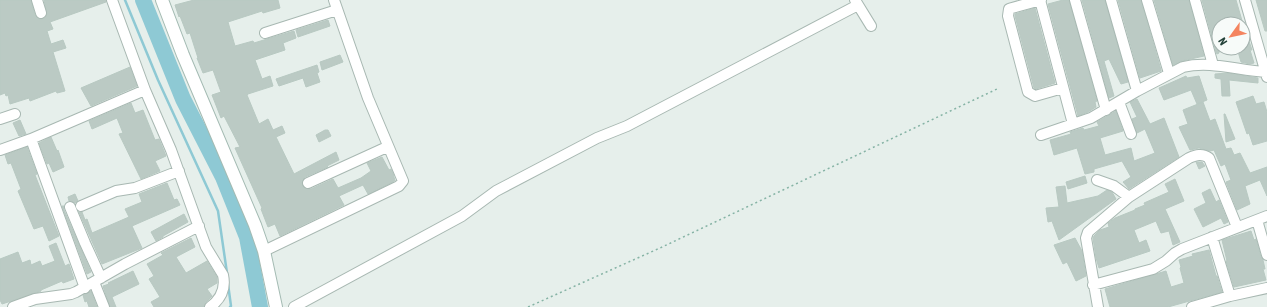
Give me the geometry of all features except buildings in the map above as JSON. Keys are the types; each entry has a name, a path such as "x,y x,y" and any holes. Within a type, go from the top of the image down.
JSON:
{"main road":[{"path":"164,0 182,55 226,154 255,225 264,251 276,307"}],"street":[{"path":"37,0 41,13"},
{"path":"112,0 145,90 179,171 206,247 221,270 224,280 221,297 210,307"},
{"path":"264,251 402,184 402,177 368,98 334,0"},
{"path":"1063,88 1035,96 1028,92 1007,13 1009,9 1041,0 1073,124"},
{"path":"1075,0 1106,110"},
{"path":"1111,0 1136,91"},
{"path":"1147,0 1169,73"},
{"path":"1195,0 1213,65"},
{"path":"1041,135 1091,118 1169,73 1190,65 1213,65 1267,74 1245,0"},
{"path":"294,307 462,216 496,191 597,138 627,126 856,3 871,26"},
{"path":"265,33 337,10"},
{"path":"0,150 31,139 145,90"},
{"path":"1119,102 1131,134"},
{"path":"0,119 15,114"},
{"path":"31,139 85,288"},
{"path":"308,183 388,147"},
{"path":"1098,307 1086,238 1088,232 1129,197 1189,158 1206,155 1212,162 1237,227"},
{"path":"81,206 116,191 135,188 179,171"},
{"path":"1097,180 1114,186 1129,197"},
{"path":"70,207 98,280 104,307"},
{"path":"1093,285 1153,269 1175,253 1267,216"},
{"path":"1257,220 1267,254"},
{"path":"13,307 35,299 71,294 85,288 199,226"},
{"path":"1212,237 1230,296"},
{"path":"1192,307 1230,296 1267,288"}],"path":[{"path":"528,307 660,248 997,89"}],"waterway":[{"path":"125,0 158,80 218,211 227,273"},
{"path":"143,0 183,99 223,177 247,237 260,307"},
{"path":"228,284 230,307"}]}
